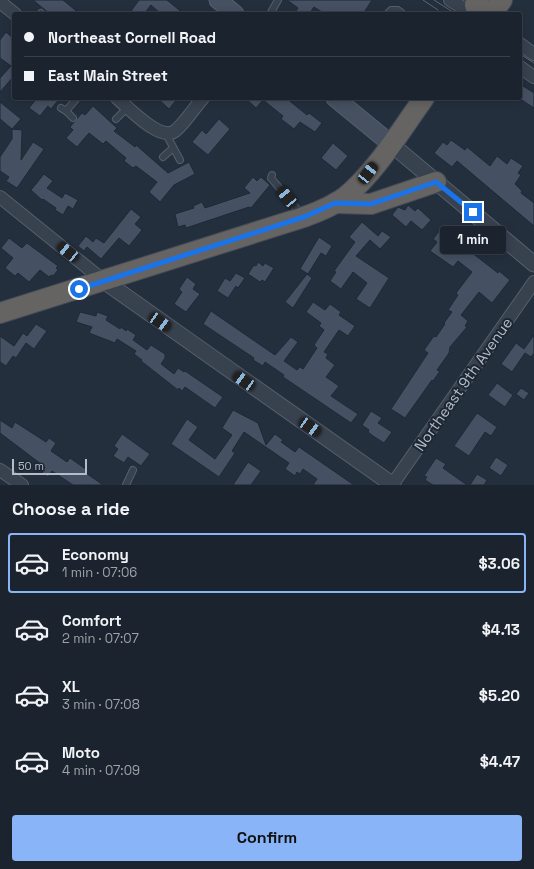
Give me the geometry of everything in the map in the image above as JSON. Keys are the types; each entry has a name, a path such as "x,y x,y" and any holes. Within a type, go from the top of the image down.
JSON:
{"highway":[{"path":"477,12 475,5 478,0"},
{"path":"493,12 502,0"},
{"path":"0,313 304,217 335,203 362,181 423,100"},
{"path":"335,203 371,204 436,182"}],"main road":[{"path":"220,1 232,12"},
{"path":"337,100 391,144"}],"street":[{"path":"450,0 470,12"},
{"path":"0,2 12,12"},
{"path":"522,45 534,54"},
{"path":"522,68 534,77"},
{"path":"119,100 156,131 166,134 174,131 201,100"},
{"path":"391,144 534,264"},
{"path":"0,197 104,281 392,485"},
{"name":"Northeast 9th Avenue","path":"392,485 534,282"},
{"path":"0,470 22,485"}],"lane":[{"path":"271,12 278,0"},
{"path":"389,12 391,10 398,10 400,12"},
{"path":"73,118 64,110 76,100"},
{"path":"116,119 128,107"},
{"path":"166,134 180,160"},
{"path":"163,157 173,148"},
{"path":"272,175 271,178 304,217"},
{"path":"126,485 133,470"}],"building":[{"path":"33,0 63,0 78,12 48,12"},
{"path":"139,0 167,0 182,12 159,12 151,5 146,12 130,12"},
{"path":"287,0 372,0 364,12 322,12 314,7 310,12 295,12 298,8"},
{"path":"6,32 12,37 12,78 0,92 0,78 11,66 0,58 0,40"},
{"path":"522,85 534,93 534,108 522,100"},
{"path":"35,100 58,100 51,109 48,106 40,116 29,108"},
{"path":"159,100 176,100 169,109"},
{"path":"247,100 263,100 256,108"},
{"path":"263,100 288,100 307,115 309,113 322,123 315,132 300,122 294,129 281,119 283,116"},
{"path":"0,102 21,119 12,129 0,119"},
{"path":"93,106 117,128 114,131 135,147 136,145 168,173 189,162 195,174 174,185 160,202 149,192 157,182 136,166 133,168 124,161 126,158 106,141 103,144 89,133 77,147 66,138 73,130 70,127 82,113 85,115"},
{"path":"219,119 230,129 208,155 192,142 202,130 206,134"},
{"path":"12,129 22,130 21,160 33,142 44,149 17,188 6,181 9,177 0,171 0,157 12,139"},
{"path":"451,140 465,150 467,147 490,166 497,156 507,164 511,158 523,166 518,173 521,175 515,184 522,191 521,193 534,203 534,226 457,161 452,167 434,153 443,142 447,145"},
{"path":"333,143 348,156 336,170 321,158"},
{"path":"44,174 53,181 47,188 62,198 65,193 78,200 73,209 68,206 63,215 55,210 56,208 43,199 42,200 31,190"},
{"path":"253,177 257,181 261,177 270,185 251,208 249,207 186,228 185,225 178,227 175,214 194,208 193,206 202,202 205,208 250,193 244,188"},
{"path":"408,205 415,211 418,208 431,220 422,230 411,221 406,227 392,215 398,207 405,210"},
{"path":"131,209 141,217 135,224 142,230 129,246 119,238 101,259 87,247 84,251 78,246 86,236 93,242 96,238 104,243"},
{"path":"362,222 378,236 382,231 391,237 380,249 370,240 356,256 389,278 370,308 356,299 367,283 353,272 341,289 330,281 336,272 334,271 355,242 349,237"},
{"path":"440,230 453,238 451,240 469,255 471,252 498,273 499,271 510,280 492,303 479,292 461,315 468,321 465,326 467,327 450,347 449,353 437,370 440,371 405,418 391,409 428,353 424,350 445,324 444,323 452,312 448,310 458,295 456,293 472,272 458,261 453,267 430,251 437,242 433,239"},
{"path":"319,237 332,246 326,256 321,253 308,274 300,269"},
{"path":"9,238 22,248 27,243 58,266 56,268 58,270 53,276 51,275 49,277 40,270 29,282 18,273 15,276 5,268 13,258 1,248"},
{"path":"258,262 263,266 265,263 274,268 265,282 262,280 260,282 248,274"},
{"path":"236,273 245,278 238,288 236,286 228,298 217,291 225,278 230,281"},
{"path":"307,274 312,278 293,308 285,302"},
{"path":"187,277 196,284 193,289 200,294 186,312 174,304 182,292 179,289"},
{"path":"313,302 325,310 330,304 341,312 339,315 355,326 348,336 339,330 324,352 328,354 326,358 335,365 326,377 339,386 331,396 358,414 351,423 283,377 284,375 265,362 263,366 253,360 254,358 203,324 211,311 275,355 291,337 298,342 284,361 297,370 300,367 303,369 317,348 314,345 324,330 319,326 321,323 306,312"},
{"path":"80,312 96,316 97,312 108,316 106,320 120,329 121,327 126,331 127,329 136,335 133,340 147,350 151,345 165,354 165,358 161,364 174,374 178,368 184,372 185,371 223,397 215,408 185,387 182,391 179,388 178,390 141,361 142,360 134,354 136,351 117,339 115,343 89,333 92,327 76,322"},
{"path":"36,324 47,331 34,349 26,343 16,358 13,356 6,366 0,362 0,336 14,346 23,333 27,336"},
{"path":"534,335 534,353 531,357 525,353 512,372 501,364 516,343 524,349"},
{"path":"497,383 513,395 505,407 488,395"},
{"path":"521,388 529,393 524,400 516,394"},
{"path":"233,410 258,423 266,445 275,434 283,440 281,442 295,452 299,447 354,485 313,485 317,479 303,469 300,474 297,472 295,476 285,469 289,463 244,432 232,451 235,453 219,477 171,444 187,419 198,427 189,440 215,459 232,435 222,428"},
{"path":"371,411 382,418 378,423 392,432 384,443 368,432 369,430 362,425"},
{"path":"477,413 497,427 491,436 485,432 469,456 454,446"},
{"path":"0,420 12,428 15,422 46,442 49,438 56,443 51,451 67,462 70,458 87,470 86,473 103,485 73,485 52,471 48,477 42,473 45,467 0,433"},
{"path":"122,434 150,454 141,466 128,457 124,463 113,456 118,449 114,446"},
{"path":"496,457 508,465 501,476 489,468"},
{"path":"436,458 446,464 443,468 467,485 433,485 425,480 427,477 424,476"},
{"path":"248,462 261,471 251,485 233,485"},
{"path":"477,474 487,480 484,485 470,485"}],"tram line":[{"path":"423,0 438,10"},
{"path":"434,0 453,12"},
{"path":"522,55 534,63"}],"route":[{"path":"79,289 304,217 318,212 335,203 371,204 436,182 473,212"}]}
